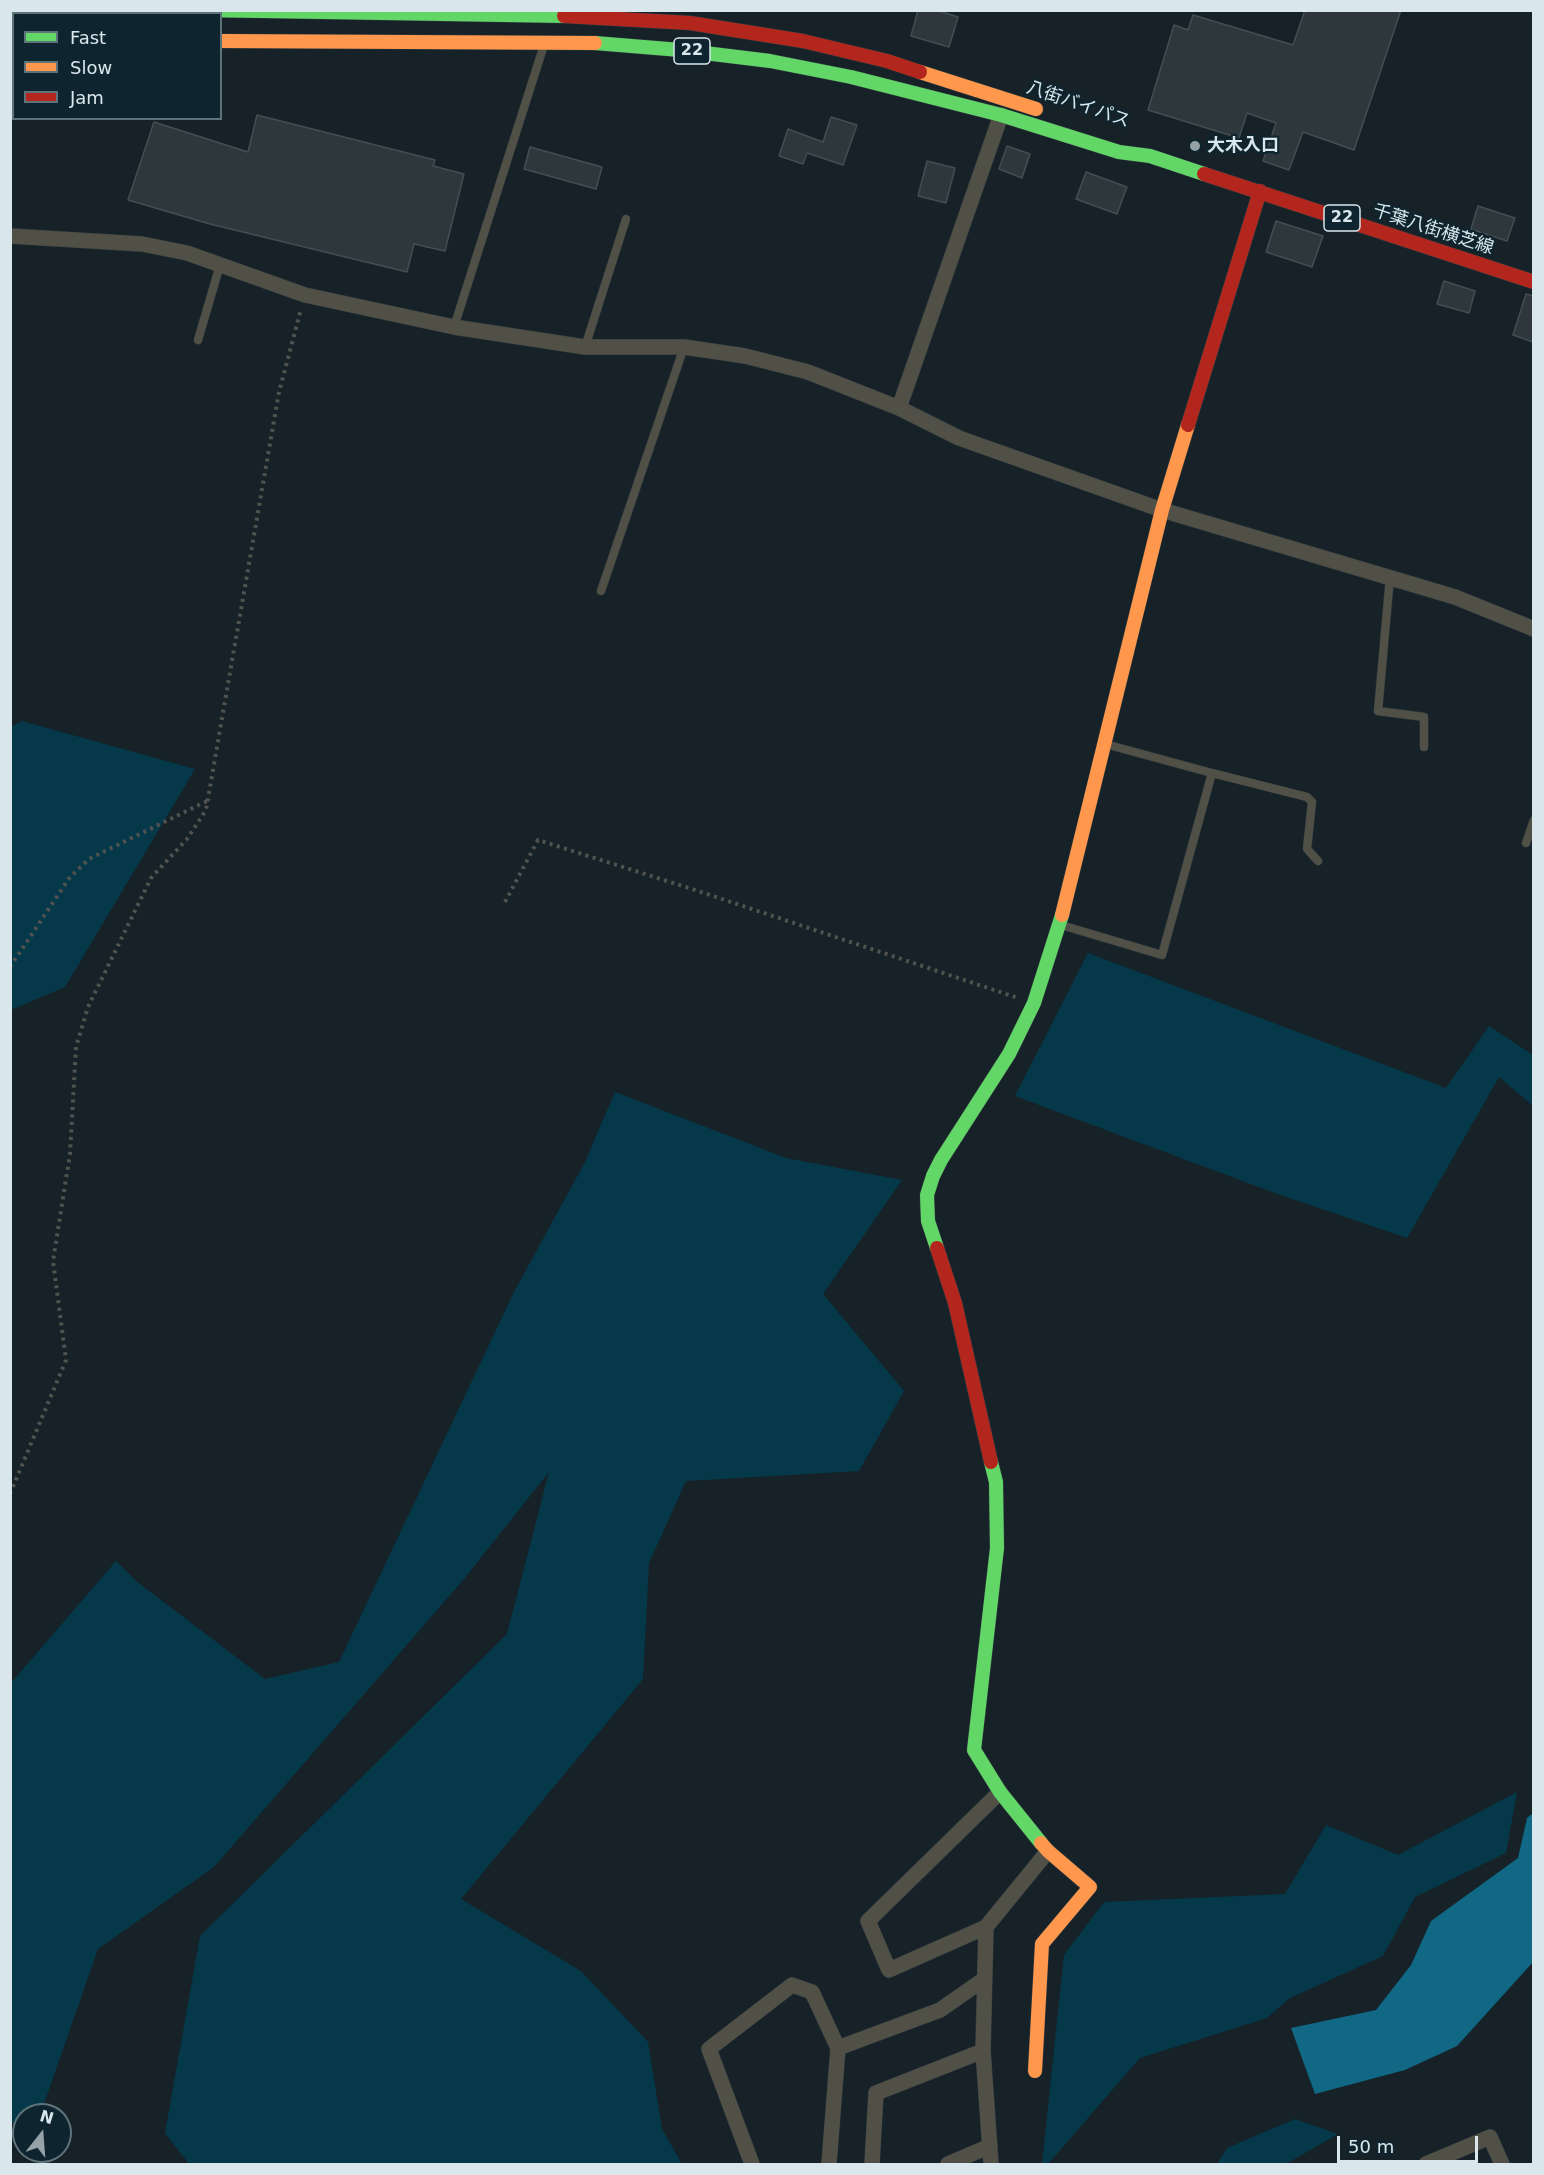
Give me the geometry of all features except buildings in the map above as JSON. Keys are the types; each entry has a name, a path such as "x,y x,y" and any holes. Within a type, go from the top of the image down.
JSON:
{"main road":[{"name":"八街バイパス","path":"201,10 214,12 597,13 690,23 803,41 887,61 1046,112"},
{"name":"八街バイパス","path":"222,41 594,44 680,50 770,61 851,77 1001,115 1119,152 1150,156"},
{"name":"八街バイパス","path":"1124,137 1150,156"},
{"name":"千葉八街横芝線","path":"1150,156 1533,282"},
{"path":"1035,2071 1042,1944 1090,1887 1048,1851 1000,1792 974,1750 997,1548 996,1482 955,1303 928,1221 927,1195 941,1160 1009,1054 1034,1003 1059,925 1162,510 1260,191"}],"street":[{"path":"899,408 1001,115"},
{"path":"10,236 142,244 187,253 305,295 454,327 585,346 684,347 745,356 808,372 899,408 959,438 1162,510 1390,576 1455,597 1533,629"},
{"path":"1000,1792 868,1921 889,1970 986,1927 1048,1851"},
{"path":"986,1927 983,2051 991,2164"},
{"path":"838,2048 940,2010 983,1980"},
{"path":"752,2164 709,2049 792,1985 813,1992 838,2048 830,2164"},
{"path":"872,2164 876,2093 983,2051"},
{"path":"1426,2164 1490,2137 1502,2164"},
{"path":"948,2164 990,2146"}],"lane":[{"path":"454,327 544,44"},
{"path":"585,346 626,219"},
{"path":"198,340 220,265"},
{"path":"601,591 684,347"},
{"path":"1390,576 1378,711 1424,717 1424,747"},
{"path":"1104,744 1307,797 1312,802 1307,849 1318,861"},
{"path":"1059,925 1162,955 1212,773"},
{"path":"1526,843 1533,820"}],"path":[{"path":"10,1494 66,1360 54,1261 70,1154 76,1047 88,1007 151,878 187,839 206,810 279,392 305,295"},
{"path":"10,968 70,877 89,859 208,800"},
{"path":"505,902 538,840 1034,1003"}],"shaded area":[{"path":"22,721 195,769 65,987 11,1010 10,727"},
{"path":"1088,953 1446,1088 1489,1026 1533,1055 1533,1106 1499,1077 1407,1238 1272,1192 1015,1096"},
{"path":"615,1092 786,1158 902,1180 823,1294 904,1391 859,1471 686,1481 649,1563 643,1679 461,1899 581,1971 648,2042 662,2129 682,2164 189,2164 165,2133 200,1936 507,1634 549,1472 464,1579 214,1867 98,1949 44,2103 12,2103 11,2122 11,1683 116,1561 136,1581 265,1679 339,1662 514,1292 585,1162"},
{"path":"1517,1792 1506,1853 1415,1897 1383,1956 1290,1998 1267,2018 1140,2058 1048,2164 1042,2164 1064,1955 1104,1902 1285,1894 1326,1825 1398,1855"},
{"path":"1533,1813 1533,1962 1457,2046 1405,2070 1315,2094 1291,2028 1376,2010 1411,1965 1431,1921 1518,1858 1527,1818"},
{"path":"1295,2119 1338,2134 1286,2164 1217,2164 1227,2148"}],"traffic: fast":[{"path":"201,10 564,16"},
{"path":"595,43 770,61 851,77 1001,115 1119,152 1150,156 1204,174"},
{"path":"937,1248 928,1221 927,1195 933,1176 1009,1054 1034,1003 1062,915"},
{"path":"991,1462 996,1482 997,1548 974,1750 1000,1792 1041,1843"}],"traffic: slow":[{"path":"222,41 595,43"},
{"path":"920,72 1036,109"},
{"path":"1062,915 1162,510 1188,425"},
{"path":"1035,2071 1042,1944 1090,1887 1041,1843"}],"traffic: jam":[{"path":"564,16 690,23 803,41 887,61 920,72"},
{"path":"1204,174 1534,282"},
{"path":"1188,425 1260,191"},
{"path":"937,1248 955,1303 991,1462"}],"place":[{"name":"大木入口","path":"1195,146"}]}
